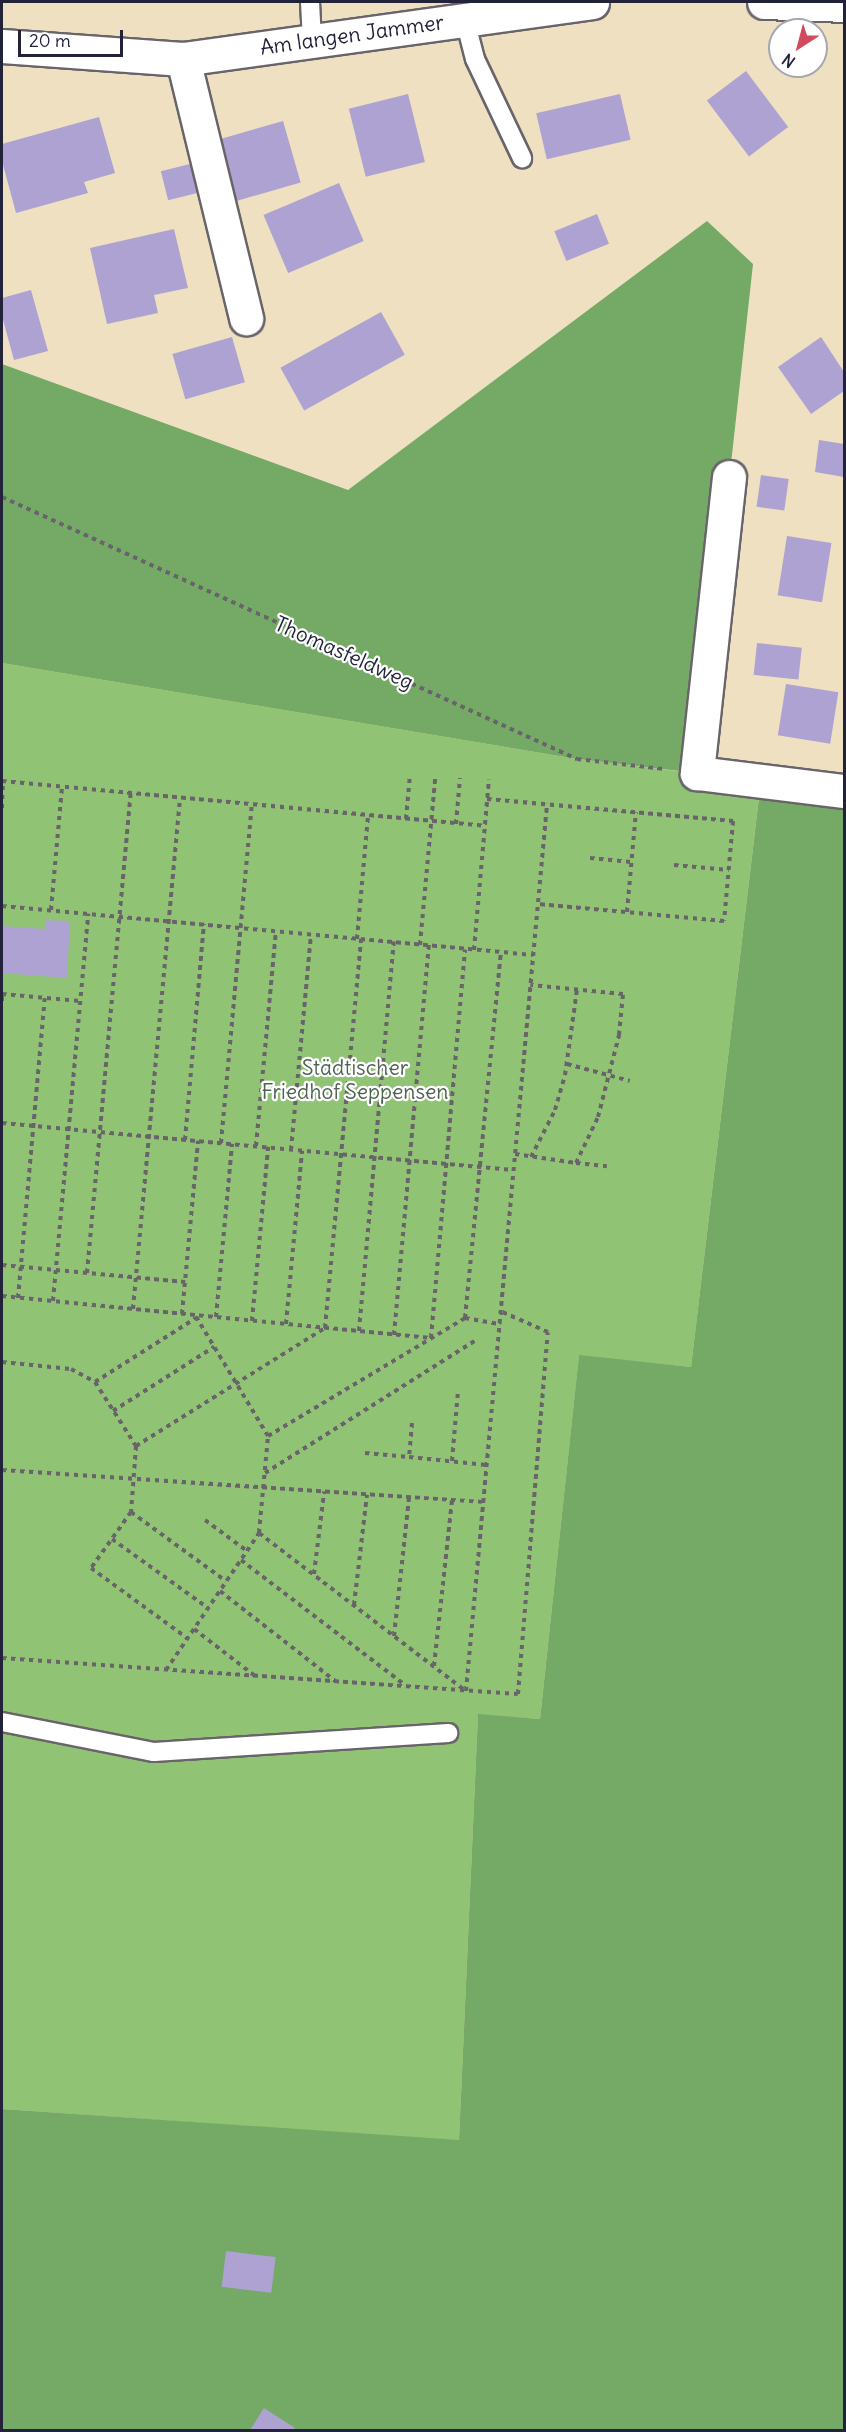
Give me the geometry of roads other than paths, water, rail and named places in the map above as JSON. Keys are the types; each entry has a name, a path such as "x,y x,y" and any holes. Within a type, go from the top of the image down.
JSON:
{"street":[{"name":"Am langen Jammer","path":"2,46 183,59 592,2"},
{"path":"764,2 844,5"},
{"path":"183,59 246,318"},
{"path":"729,477 697,773 844,791"}],"lane":[{"path":"310,2 312,41"},
{"path":"465,20 475,59 522,158"},
{"path":"2,1722 154,1752 448,1733"}],"park label":[{"name":"Städtischer Friedhof Seppensen","path":"355,1080"}]}
